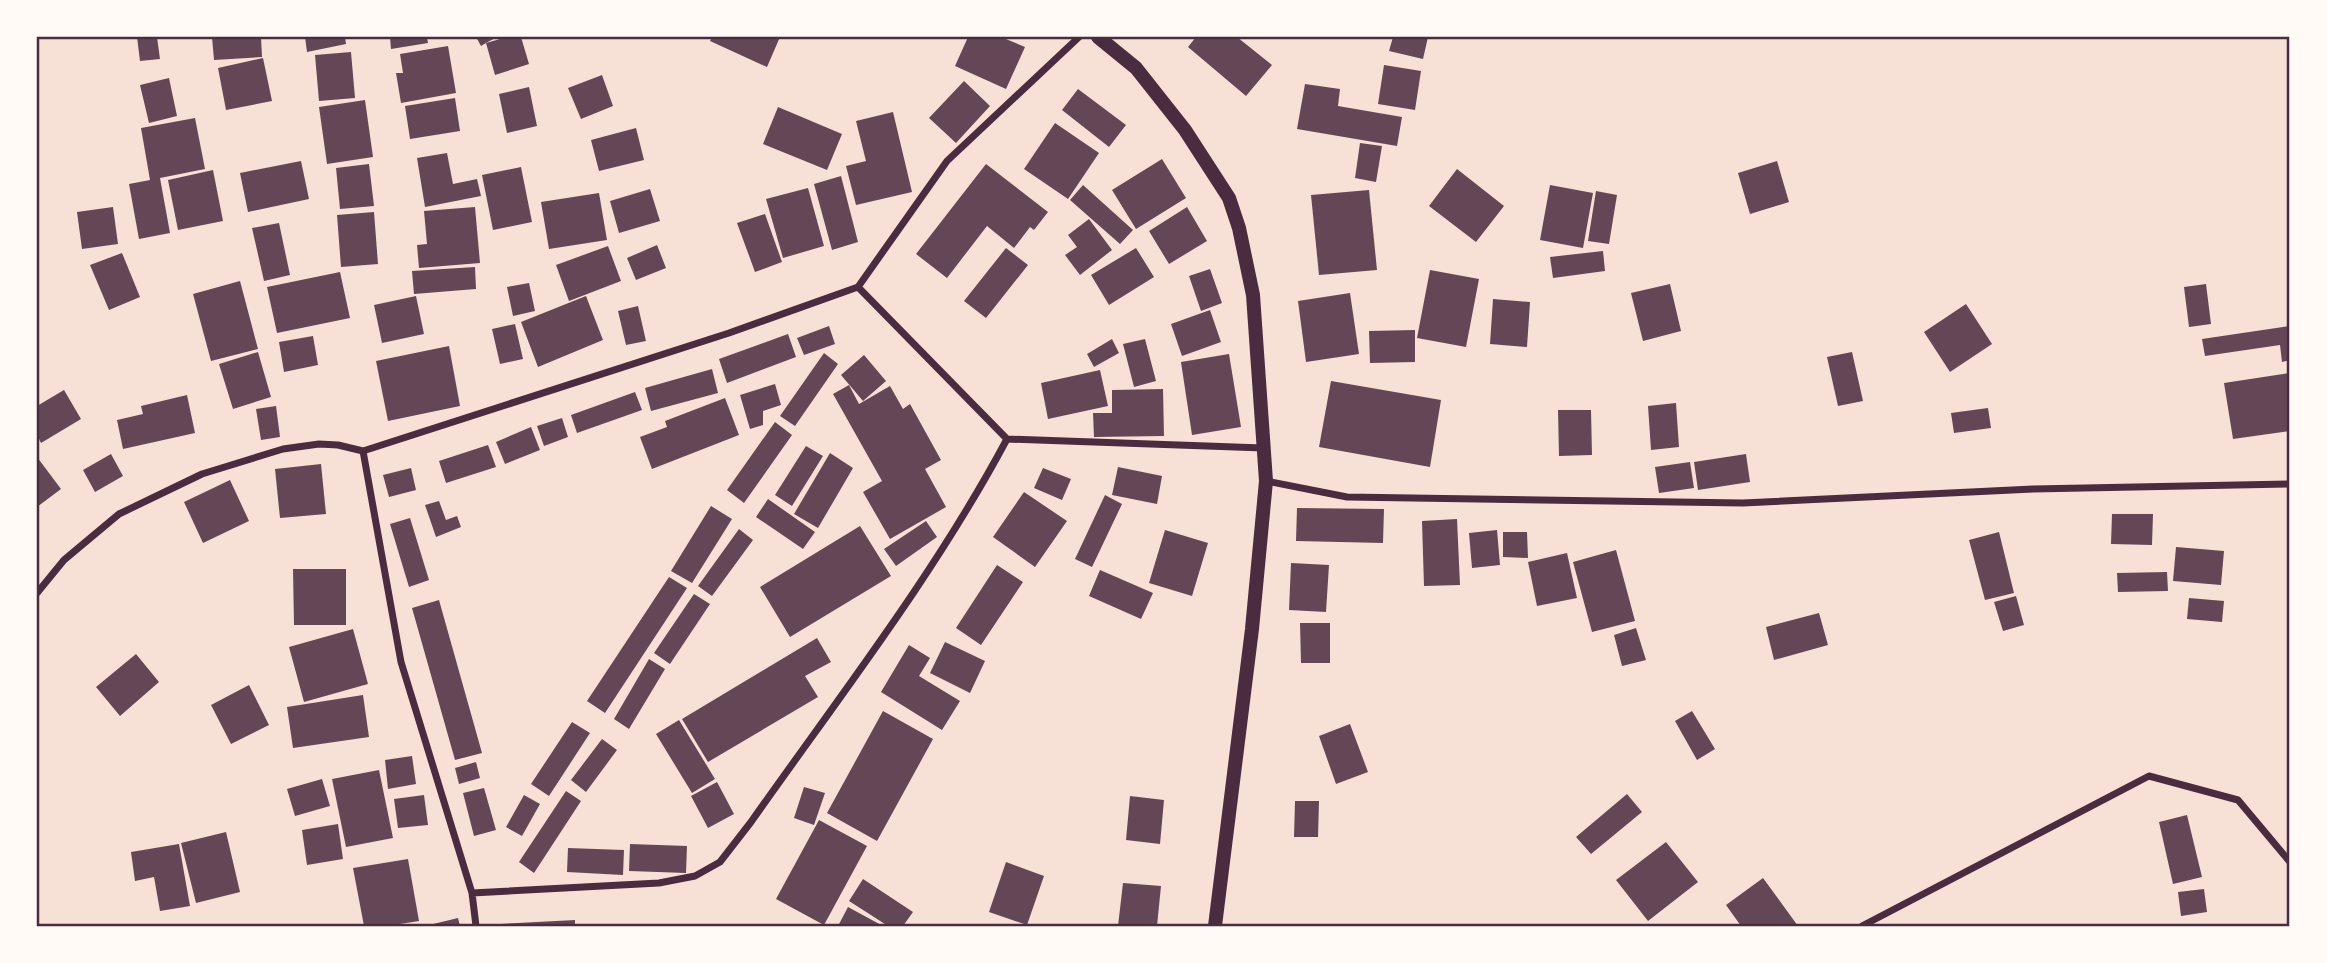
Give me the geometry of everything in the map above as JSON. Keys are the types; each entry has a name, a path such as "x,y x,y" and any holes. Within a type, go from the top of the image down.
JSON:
{"main road":[{"path":"1098,37 1136,68 1185,130 1229,198 1239,229 1253,295 1266,481 1215,926"}],"street":[{"path":"37,593 64,560 119,513 202,474 283,449 319,444 363,451 729,333 858,287 947,161 1079,37"},
{"path":"858,287 1007,439 1263,448"},
{"path":"472,893 659,883 695,876 720,862 944,548 981,489 1007,439"},
{"path":"363,451 401,662 472,893 476,926"},
{"path":"1266,481 1347,497 1743,503 2033,489 2290,484"},
{"path":"1862,926 2150,776 2238,800 2290,862"}],"building":[{"path":"137,37 157,37 160,59 140,61"},
{"path":"212,37 261,37 262,57 214,60"},
{"path":"305,37 345,37 346,44 307,52"},
{"path":"390,37 427,37 428,43 391,49"},
{"path":"476,37 497,37 481,46"},
{"path":"507,37 521,37 529,64 495,75 486,43"},
{"path":"712,37 780,37 767,67 710,41"},
{"path":"968,37 1001,37 1025,47 1006,89 955,66"},
{"path":"1196,37 1237,37 1272,65 1246,96 1188,47"},
{"path":"1393,37 1428,37 1423,59 1389,51"},
{"path":"448,46 456,93 401,103 396,73 403,73 400,54"},
{"path":"351,52 355,98 319,101 315,55"},
{"path":"263,58 272,101 226,110 218,68"},
{"path":"1384,65 1421,71 1415,110 1378,104"},
{"path":"602,75 613,106 581,119 568,88"},
{"path":"169,78 177,116 149,123 140,85"},
{"path":"964,81 990,106 956,143 929,118"},
{"path":"1305,84 1340,89 1338,106 1402,117 1397,146 1297,129"},
{"path":"529,87 537,126 507,133 499,94"},
{"path":"1078,89 1126,125 1109,147 1062,110"},
{"path":"455,98 460,131 410,139 405,106"},
{"path":"365,100 373,157 327,164 319,107"},
{"path":"778,107 842,134 827,170 763,144"},
{"path":"893,112 912,192 856,205 846,166 866,161 856,121"},
{"path":"195,118 205,169 160,178 170,233 139,239 129,184 150,180 141,128"},
{"path":"1055,123 1099,153 1068,199 1024,169"},
{"path":"636,128 644,160 599,171 591,140"},
{"path":"1360,143 1382,146 1376,182 1355,178"},
{"path":"447,153 453,184 477,179 481,196 425,207 417,158"},
{"path":"1162,159 1186,198 1136,229 1112,190"},
{"path":"301,161 309,199 248,212 240,173"},
{"path":"1777,161 1789,202 1750,214 1738,173"},
{"path":"369,164 374,206 340,209 336,168"},
{"path":"986,164 1048,212 1034,230 1030,227 1014,248 987,226 947,278 916,254"},
{"path":"521,167 532,222 493,230 482,175"},
{"path":"1457,169 1504,206 1476,242 1429,206"},
{"path":"213,170 223,221 178,230 168,180"},
{"path":"841,176 858,242 832,250 814,184"},
{"path":"1083,185 1133,230 1120,244 1070,200"},
{"path":"1550,185 1593,193 1583,248 1540,240"},
{"path":"808,188 824,246 783,258 766,199"},
{"path":"650,189 660,221 619,233 610,201"},
{"path":"1369,190 1377,270 1319,275 1311,195"},
{"path":"1596,191 1617,195 1609,244 1588,241"},
{"path":"599,193 607,240 549,249 541,202"},
{"path":"113,207 118,244 82,249 77,212"},
{"path":"475,207 480,263 419,268 417,245 427,244 424,211"},
{"path":"1187,207 1207,241 1169,264 1149,231"},
{"path":"374,212 378,264 341,267 337,215"},
{"path":"765,214 782,262 755,272 737,223"},
{"path":"1089,219 1112,250 1080,275 1065,255 1077,247 1068,235"},
{"path":"279,223 290,275 264,281 252,228"},
{"path":"657,245 666,268 636,280 627,258"},
{"path":"608,246 621,281 569,301 556,265"},
{"path":"1006,248 1028,265 986,318 964,301"},
{"path":"1136,248 1154,277 1109,305 1091,275"},
{"path":"1603,251 1605,271 1553,278 1550,257"},
{"path":"122,253 140,297 109,310 90,265"},
{"path":"475,267 476,289 414,294 412,271"},
{"path":"1210,269 1222,303 1201,311 1189,276"},
{"path":"1430,270 1479,279 1466,347 1417,338"},
{"path":"340,272 350,318 277,333 267,287"},
{"path":"240,281 258,349 211,361 193,294"},
{"path":"529,283 535,311 513,316 507,287"},
{"path":"1670,284 1681,331 1643,341 1631,293"},
{"path":"2206,284 2211,324 2189,327 2184,287"},
{"path":"1350,293 1359,354 1306,362 1298,301"},
{"path":"416,296 424,334 382,343 374,305"},
{"path":"586,296 603,340 538,367 521,322"},
{"path":"1493,299 1530,302 1527,347 1490,344"},
{"path":"1966,304 1992,344 1950,372 1924,332"},
{"path":"638,306 646,341 626,345 618,311"},
{"path":"1210,310 1221,342 1182,356 1171,324"},
{"path":"515,324 523,359 500,364 492,329"},
{"path":"829,326 835,344 804,355 797,338"},
{"path":"2290,326 2290,360 2282,362 2280,345 2205,356 2202,339"},
{"path":"1415,330 1415,362 1370,363 1369,331"},
{"path":"788,334 796,357 727,383 719,359"},
{"path":"313,336 318,365 284,372 279,342"},
{"path":"1112,339 1119,353 1094,367 1087,354"},
{"path":"1145,339 1156,381 1134,387 1123,344"},
{"path":"449,346 460,406 388,421 376,361"},
{"path":"258,352 271,397 233,409 219,364"},
{"path":"1852,352 1863,401 1838,406 1827,357"},
{"path":"824,353 838,364 795,426 780,416"},
{"path":"1229,354 1241,427 1192,435 1181,362"},
{"path":"864,355 886,381 863,401 841,375"},
{"path":"712,369 718,393 651,411 645,388"},
{"path":"1100,370 1108,406 1048,419 1041,383"},
{"path":"2290,373 2290,431 2233,439 2224,383"},
{"path":"1331,381 1441,400 1430,467 1319,447"},
{"path":"775,384 781,405 763,411 763,425 750,429 740,395"},
{"path":"849,385 859,404 890,386 903,409 910,404 941,460 925,469 946,507 890,539 863,492 882,481 833,394"},
{"path":"1163,389 1164,436 1094,437 1093,413 1112,413 1112,390"},
{"path":"64,390 81,419 41,443 37,435 37,406"},
{"path":"635,392 642,410 577,433 571,415"},
{"path":"187,395 195,433 123,449 117,420 143,414 141,406"},
{"path":"725,398 739,435 652,469 640,437 667,427 665,421"},
{"path":"1676,403 1679,447 1651,450 1648,406"},
{"path":"276,406 280,437 261,440 256,409"},
{"path":"1988,408 1991,428 1954,433 1951,413"},
{"path":"1558,410 1591,410 1592,455 1559,456"},
{"path":"562,418 568,437 544,446 537,426"},
{"path":"775,422 792,435 744,503 727,490"},
{"path":"531,427 540,450 505,464 496,442"},
{"path":"488,445 496,467 446,483 439,461"},
{"path":"806,446 823,456 792,506 775,495"},
{"path":"830,453 853,468 818,528 794,514"},
{"path":"111,454 123,476 95,492 83,470"},
{"path":"1746,454 1750,482 1698,490 1694,462"},
{"path":"37,457 61,489 37,507"},
{"path":"1690,462 1694,488 1659,493 1655,467"},
{"path":"321,464 326,514 280,518 275,469"},
{"path":"1118,467 1162,476 1157,504 1112,495"},
{"path":"411,468 416,490 389,497 383,475"},
{"path":"1043,468 1071,479 1062,500 1034,488"},
{"path":"230,480 249,521 203,543 184,502"},
{"path":"1024,492 1067,521 1035,567 993,537"},
{"path":"1105,495 1122,504 1092,567 1075,559"},
{"path":"768,499 815,532 803,549 756,517"},
{"path":"439,501 446,520 457,516 461,527 436,537 425,505"},
{"path":"711,506 732,519 692,583 671,571"},
{"path":"1297,508 1384,509 1383,543 1296,541"},
{"path":"2112,514 2153,514 2152,545 2111,544"},
{"path":"410,518 429,580 409,587 390,524"},
{"path":"1457,519 1460,585 1424,586 1422,521"},
{"path":"926,521 937,537 896,566 884,549"},
{"path":"860,526 891,576 790,637 760,587"},
{"path":"739,529 753,540 712,596 698,586"},
{"path":"1165,530 1208,543 1192,596 1149,583"},
{"path":"1497,530 1500,565 1472,568 1469,533"},
{"path":"1503,532 1527,532 1528,558 1503,557"},
{"path":"1999,532 2014,593 1985,600 1969,540"},
{"path":"2176,547 2224,551 2221,585 2173,581"},
{"path":"1616,550 1635,621 1592,632 1573,562"},
{"path":"1567,553 1577,598 1537,606 1528,562"},
{"path":"1291,563 1329,565 1326,612 1289,610"},
{"path":"997,565 1023,582 981,645 956,628"},
{"path":"293,569 346,569 346,625 294,625"},
{"path":"1100,570 1153,593 1141,619 1089,596"},
{"path":"2167,572 2168,591 2118,592 2117,573"},
{"path":"669,577 687,588 605,713 587,701"},
{"path":"694,594 710,604 670,664 654,653"},
{"path":"2016,596 2024,625 2003,631 1994,602"},
{"path":"2189,598 2224,601 2222,622 2187,619"},
{"path":"439,600 482,753 455,760 412,608"},
{"path":"1819,613 1828,645 1774,660 1766,627"},
{"path":"1300,623 1330,623 1330,663 1301,663"},
{"path":"1636,628 1646,660 1622,666 1614,635"},
{"path":"353,629 368,684 304,702 289,647"},
{"path":"817,638 831,662 805,676 818,697 708,762 682,719"},
{"path":"945,642 985,661 970,693 930,673"},
{"path":"909,645 930,658 919,676 960,701 942,730 881,692"},
{"path":"136,654 159,682 120,716 96,687"},
{"path":"649,659 665,669 629,729 614,719"},
{"path":"249,685 269,725 231,744 211,705"},
{"path":"363,695 369,737 293,748 287,707"},
{"path":"883,711 933,739 877,841 827,813"},
{"path":"1692,711 1715,749 1697,760 1675,721"},
{"path":"679,720 715,779 692,793 656,734"},
{"path":"572,722 590,733 549,796 531,784"},
{"path":"1350,724 1368,772 1336,784 1319,736"},
{"path":"602,739 617,750 586,792 571,780"},
{"path":"412,756 416,784 388,789 385,760"},
{"path":"476,762 480,778 459,784 455,768"},
{"path":"379,770 393,838 346,847 332,779"},
{"path":"322,779 330,806 295,816 287,789"},
{"path":"717,782 734,814 708,828 691,796"},
{"path":"804,787 825,793 814,825 794,818"},
{"path":"484,788 496,830 474,836 463,793"},
{"path":"566,791 581,801 534,873 519,862"},
{"path":"1627,794 1642,812 1591,854 1576,837"},
{"path":"424,795 428,825 398,828 394,799"},
{"path":"524,795 540,804 522,836 506,827"},
{"path":"1130,796 1164,800 1160,844 1126,840"},
{"path":"1295,801 1319,801 1318,837 1294,837"},
{"path":"2187,815 2202,877 2173,884 2159,822"},
{"path":"819,820 867,846 824,925 776,899"},
{"path":"338,824 343,859 307,865 302,830"},
{"path":"226,832 240,892 196,903 181,843"},
{"path":"1666,842 1698,882 1648,921 1616,880"},
{"path":"179,844 190,906 160,911 154,877 135,881 131,852"},
{"path":"630,844 687,846 686,873 629,871"},
{"path":"568,848 624,850 623,875 567,872"},
{"path":"408,859 419,921 364,926 353,868"},
{"path":"1006,862 1044,876 1027,925 989,912"},
{"path":"1763,878 1798,926 1741,926 1726,905"},
{"path":"863,879 913,912 903,926 888,926 849,901"},
{"path":"1123,883 1161,886 1157,926 1118,926"},
{"path":"2204,889 2207,912 2181,916 2178,892"},
{"path":"848,907 883,926 838,926"},
{"path":"458,918 460,926 429,926 429,925"},
{"path":"575,920 575,926 501,926 501,924"}]}
